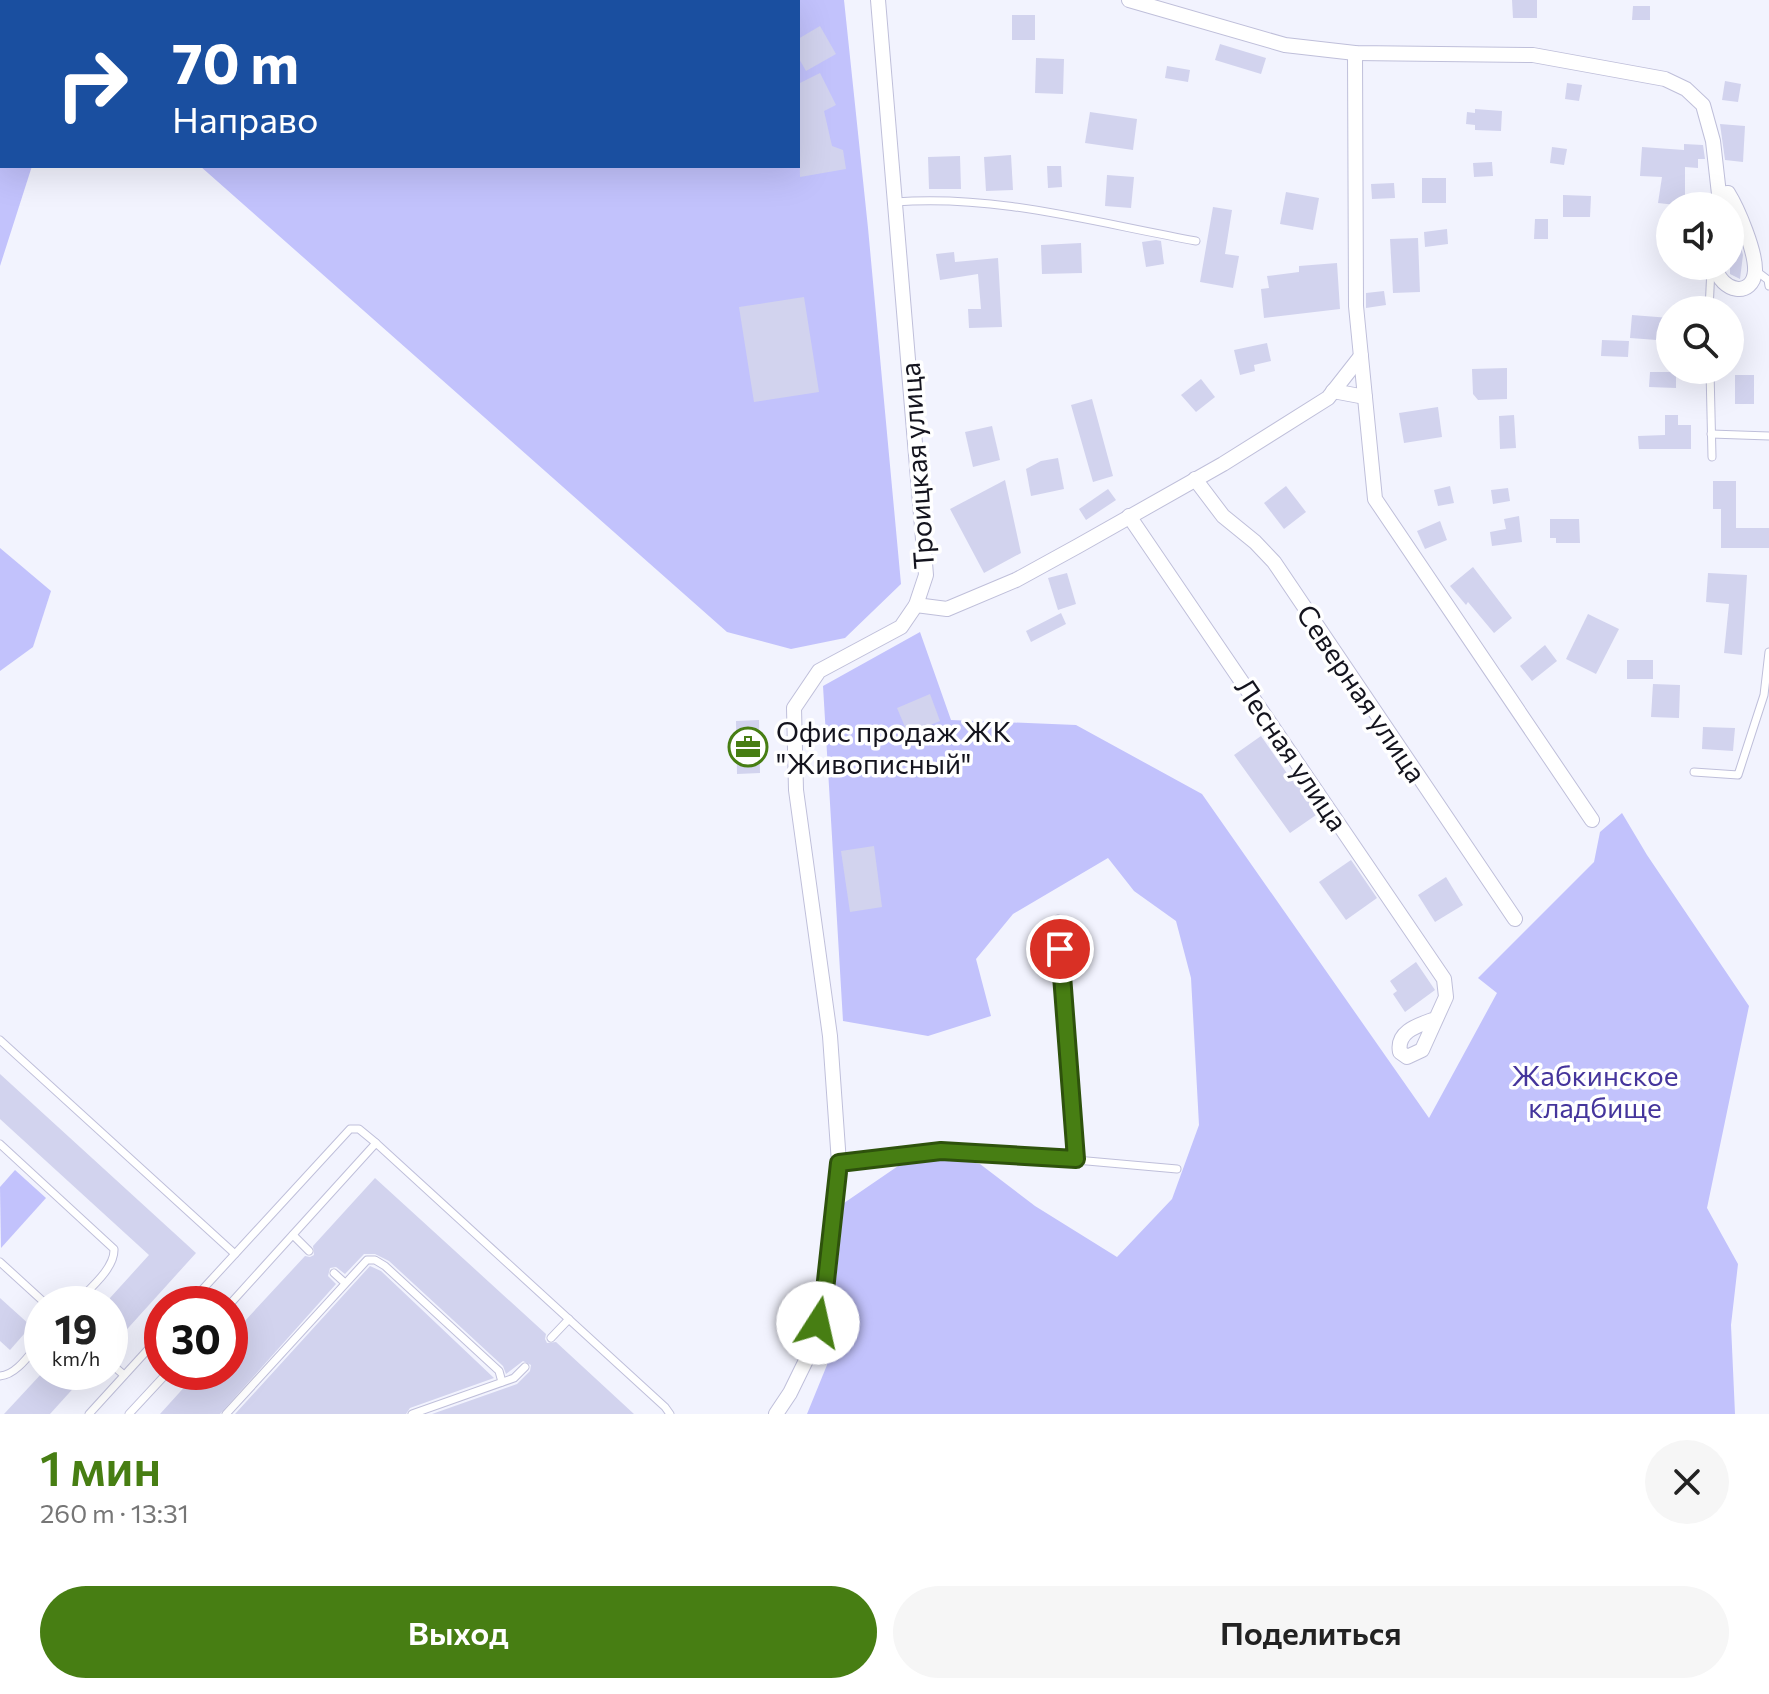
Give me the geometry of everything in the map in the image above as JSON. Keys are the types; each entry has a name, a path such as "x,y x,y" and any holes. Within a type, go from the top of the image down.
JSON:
{"street":[{"name":"Троицкая улица","path":"776,1414 813,1346 824,1299 839,1163 830,1036 796,790 794,708 819,671 901,627 916,605 926,575 878,0"},
{"path":"1129,0 1285,45 1355,53 1533,55 1665,79 1686,89 1703,105 1713,141 1717,192"},
{"path":"1355,53 1356,306 1375,499 1592,820"},
{"path":"1720,280 1735,289 1745,288 1752,282 1755,270 1744,234"},
{"path":"916,605 947,609 1016,580 1195,479 1328,398 1361,356"},
{"path":"1333,391 1365,397"},
{"name":"Северная улица","path":"1195,479 1223,516 1274,562 1515,919"},
{"name":"Лесная улица","path":"1129,516 1444,979 1446,997 1435,1019"}],"lane":[{"path":"895,202 927,200 1035,209 1196,241"},
{"path":"1755,270 1768,280 1769,286"},
{"path":"1710,384 1712,457"},
{"path":"1711,434 1769,436"},
{"path":"1694,772 1738,775 1764,695 1769,652"},
{"path":"1058,919 1076,1159"},
{"path":"0,1040 235,1254"},
{"path":"206,1286 350,1129 359,1129 670,1414"},
{"path":"246,1286 376,1143"},
{"path":"0,1144 114,1249 110,1265 91,1286"},
{"path":"839,1163 941,1151 1177,1169"},
{"path":"293,1235 309,1251"},
{"path":"230,1413 367,1260 375,1260 499,1371 502,1382"},
{"path":"0,1262 26,1286"},
{"path":"334,1273 345,1283"},
{"path":"551,1338 569,1319"},
{"path":"128,1371 144,1353"},
{"path":"0,1376 13,1372 24,1360"},
{"path":"412,1414 435,1410 514,1378 525,1367"},
{"path":"89,1414 111,1390"},
{"path":"129,1414 151,1390"}],"green space":[{"path":"800,0 844,0 901,584 845,638 791,649 727,632 202,168 800,168"},
{"path":"0,168 31,168 0,266"},
{"path":"0,548 51,591 33,647 0,671"},
{"name":"Жабкинское кладбище","path":"920,632 951,720 1076,725 1202,794 1429,1118 1497,993 1478,978 1594,862 1600,832 1622,813 1749,1006 1707,1208 1738,1264 1731,1325 1735,1414 807,1414 827,1365 844,1203 920,1151 980,1164 1035,1206 1117,1257 1172,1199 1199,1125 1191,978 1176,921 1134,891 1108,858 1013,914 976,959 991,1016 928,1036 843,1021 823,686"},
{"path":"15,1170 46,1198 1,1248 0,1187"}],"building":[{"path":"1512,0 1537,0 1537,18 1513,18"},
{"path":"1633,6 1650,6 1650,20 1632,20"},
{"path":"1012,15 1035,15 1035,40 1012,40"},
{"path":"820,26 836,54 806,71 800,60 800,38"},
{"path":"1220,44 1266,58 1261,74 1215,60"},
{"path":"1036,58 1064,59 1063,94 1035,93"},
{"path":"1167,66 1190,70 1188,82 1165,78"},
{"path":"820,73 836,105 824,111 832,146 843,150 846,169 800,177 800,83"},
{"path":"1725,81 1741,84 1738,102 1722,100"},
{"path":"1567,83 1582,85 1579,101 1565,99"},
{"path":"1475,109 1502,111 1501,131 1475,130 1475,125 1466,124 1467,112 1475,113"},
{"path":"1090,112 1137,119 1133,150 1085,143"},
{"path":"1720,124 1745,126 1743,162 1725,160"},
{"path":"1684,144 1703,145 1705,159 1698,159 1698,168 1685,167 1685,192 1660,192 1662,177 1640,176 1642,147 1684,150"},
{"path":"1552,147 1567,149 1564,165 1550,163"},
{"path":"1011,155 1013,190 986,191 984,157"},
{"path":"960,156 961,189 929,189 928,157"},
{"path":"1492,162 1493,176 1474,177 1473,163"},
{"path":"1047,166 1061,166 1062,187 1048,188"},
{"path":"1107,175 1134,177 1131,208 1105,206"},
{"path":"1422,178 1446,178 1446,203 1422,203"},
{"path":"1394,183 1395,198 1372,199 1371,184"},
{"path":"1286,192 1319,198 1313,230 1280,224"},
{"path":"1563,195 1591,196 1590,217 1563,217"},
{"path":"1213,207 1232,210 1225,254 1239,256 1233,288 1200,282"},
{"path":"1535,219 1548,219 1548,239 1534,239"},
{"path":"1447,229 1448,244 1425,247 1424,232"},
{"path":"1418,238 1420,292 1393,293 1390,239"},
{"path":"1161,241 1164,264 1146,267 1142,242"},
{"path":"1081,243 1082,273 1042,274 1041,245"},
{"path":"954,252 955,262 998,258 1002,327 969,328 968,309 981,309 978,274 940,280 936,254"},
{"path":"1337,263 1340,309 1264,318 1261,289 1269,288 1267,276 1299,272 1299,266"},
{"path":"1384,291 1386,305 1366,308 1366,293"},
{"path":"804,297 819,392 754,402 739,307"},
{"path":"1632,315 1656,317 1656,340 1630,338"},
{"path":"1602,340 1629,341 1628,357 1601,356"},
{"path":"1267,343 1271,361 1254,365 1255,371 1240,375 1234,350"},
{"path":"1507,368 1507,399 1478,400 1473,394 1472,369"},
{"path":"1650,372 1656,372 1656,384 1676,384 1676,388 1649,387"},
{"path":"1744,375 1754,375 1754,404 1735,404 1735,384 1744,384"},
{"path":"1201,379 1215,397 1196,412 1181,395"},
{"path":"1092,399 1113,476 1093,482 1071,405"},
{"path":"1438,407 1442,437 1404,443 1399,413"},
{"path":"1514,415 1516,448 1500,449 1499,416"},
{"path":"1665,415 1678,415 1678,425 1691,425 1691,449 1639,449 1638,436 1665,435"},
{"path":"992,426 1000,460 973,467 965,432"},
{"path":"1058,458 1064,489 1031,496 1026,469 1041,461"},
{"path":"1005,480 1021,553 984,573 950,509"},
{"path":"1713,481 1736,481 1736,528 1769,528 1769,548 1721,548 1721,509 1713,509"},
{"path":"1286,486 1306,512 1284,529 1264,503"},
{"path":"1450,486 1454,503 1438,506 1434,490"},
{"path":"1508,488 1510,501 1493,504 1491,490"},
{"path":"1108,489 1116,500 1086,520 1079,509"},
{"path":"1519,516 1522,542 1492,546 1490,532 1506,529 1504,519"},
{"path":"1550,519 1579,519 1580,543 1556,543 1556,538 1550,538"},
{"path":"1440,521 1447,540 1425,549 1417,531"},
{"path":"1473,567 1512,618 1494,633 1450,586"},
{"path":"1067,573 1076,604 1058,610 1048,578"},
{"path":"1708,573 1747,575 1742,655 1724,653 1729,604 1706,602"},
{"path":"1061,613 1066,624 1031,642 1026,631"},
{"path":"1588,614 1619,629 1596,674 1566,659"},
{"path":"1545,645 1557,661 1532,681 1520,666"},
{"path":"1627,660 1653,660 1653,679 1627,679"},
{"path":"1653,684 1680,685 1679,718 1651,717"},
{"path":"930,694 940,721 908,734 897,708"},
{"name":"Офис продаж ЖК \"Живописный\"","path":"759,720 760,773 737,774 736,721"},
{"path":"1703,727 1735,728 1733,751 1702,749"},
{"path":"1261,736 1319,813 1290,833 1234,755"},
{"path":"874,846 882,907 850,912 841,851"},
{"path":"1351,860 1377,898 1346,920 1319,882"},
{"path":"1446,877 1463,905 1435,922 1418,895"},
{"path":"1416,962 1435,990 1405,1012 1393,994 1397,991 1390,981"},
{"path":"0,1074 196,1253 166,1286 144,1286 144,1310 128,1328 128,1286 121,1286 149,1255 0,1119"},
{"path":"375,1178 546,1334 547,1343 556,1342 634,1414 432,1414 517,1384 530,1371 531,1365 523,1361 506,1374 503,1366 389,1261 375,1254 364,1254 345,1274 336,1267 330,1268 328,1276 336,1284 248,1383 248,1318 305,1256 314,1255 313,1246"},
{"path":"370,1266 381,1271 494,1378 410,1408 406,1414 235,1414"},
{"path":"0,1298 24,1320 24,1334 10,1350 0,1341"},
{"path":"26,1390 72,1390 50,1414 4,1414"},
{"path":"182,1390 241,1390 220,1414 160,1414"}],"place":[{"name":"Офис продаж ЖК \"Живописный\"","path":"748,747"}],"route":[{"path":"818,1323 824,1299 839,1163 941,1151 1076,1159 1060,949"}]}
